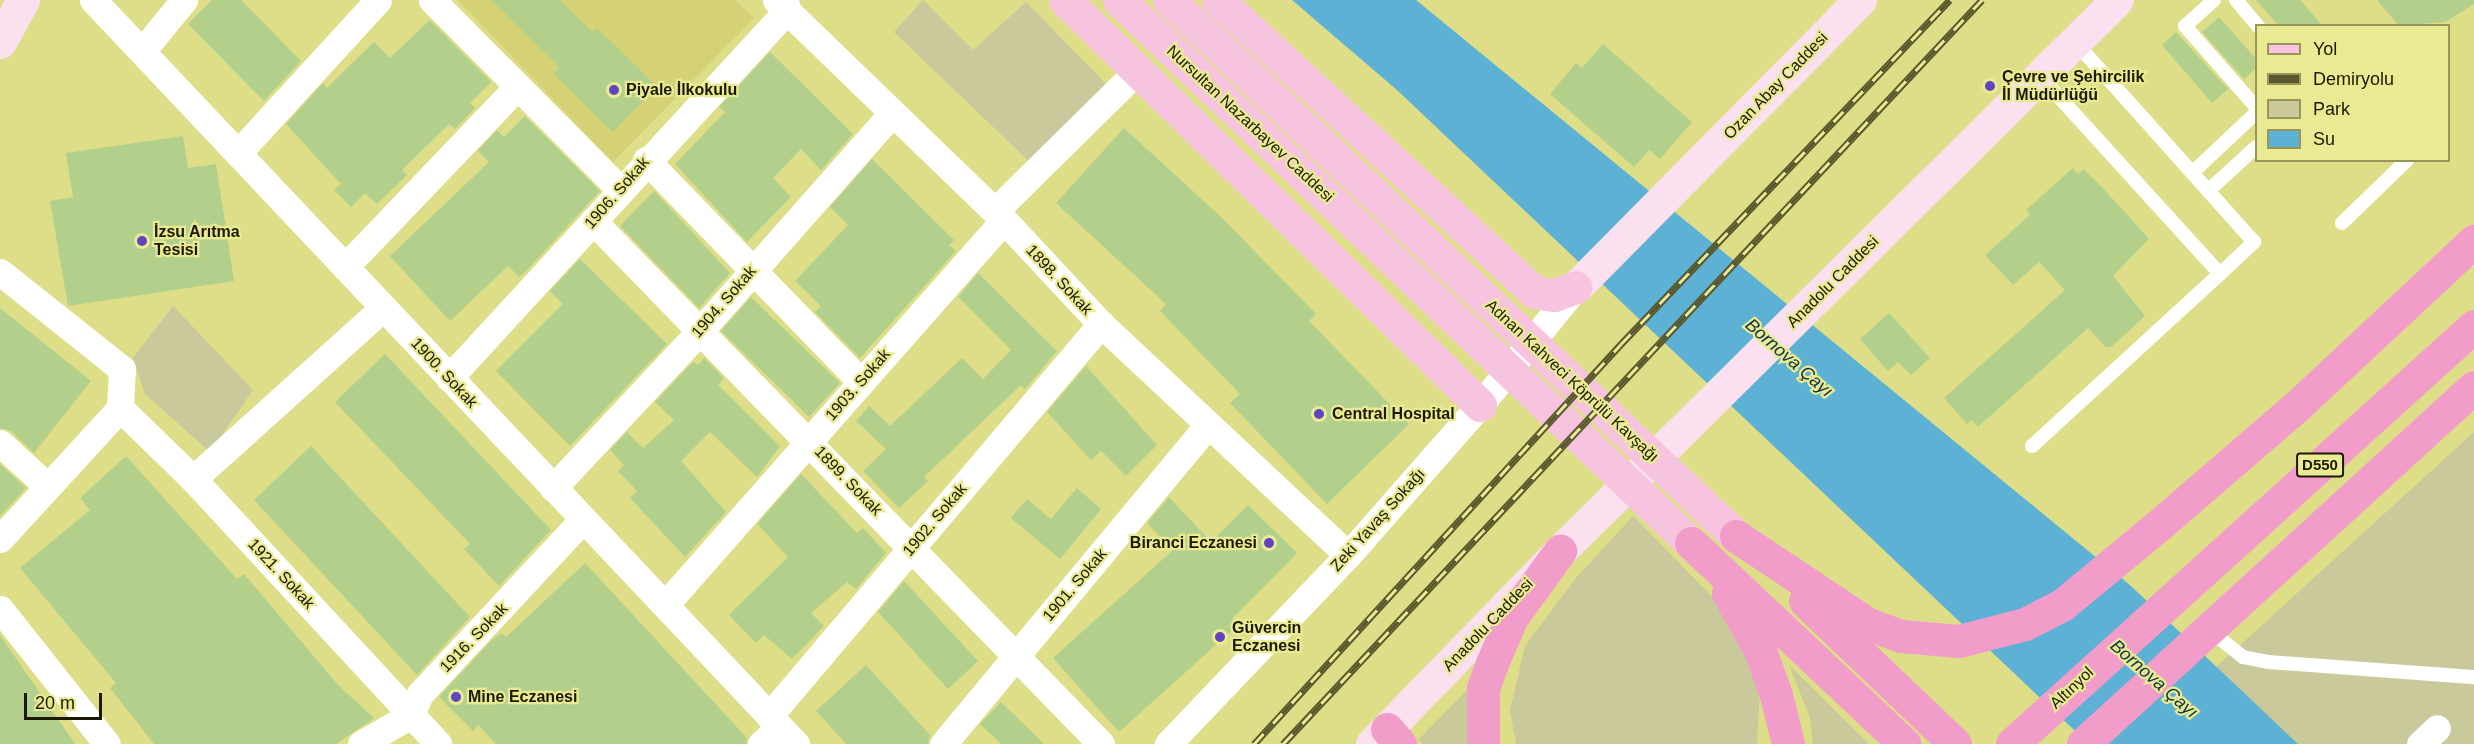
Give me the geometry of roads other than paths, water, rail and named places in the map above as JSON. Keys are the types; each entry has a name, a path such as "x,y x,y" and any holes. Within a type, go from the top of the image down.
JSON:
{"highway":[{"path":"1736,536 1868,624 1931,640 1988,636 2025,624 2062,605 2298,405 2474,241"},
{"path":"2298,405 2474,273"},
{"name":"Altınyol","path":"2022,735 2474,326"},
{"name":"D550","path":"2200,634 2474,387"},
{"path":"1736,536 1954,744"},
{"path":"1691,543 1737,605 1760,650 1776,695 1788,744"},
{"path":"1691,543 1904,744"},
{"path":"1483,744 1483,688 1492,663 1512,617 1560,551"},
{"path":"2083,744 2200,634"},
{"path":"1774,744 1776,695"}],"main road":[{"path":"0,42 23,0"},
{"path":"1065,0 1480,405"},
{"name":"Nursultan Nazarbayev Caddesi","path":"1119,0 1381,248"},
{"name":"Nursultan Nazarbayev Caddesi","path":"1169,0 1408,226"},
{"path":"1218,0 1534,292 1554,295 1576,287"},
{"name":"Ozan Abay Caddesi","path":"1576,287 1860,0"},
{"name":"Anadolu Caddesi","path":"1386,739 1560,551 1803,313 2038,74 2117,0"},
{"name":"Adnan Kahveci Köprülü Kavşağı","path":"1408,226 1736,536"},
{"name":"Adnan Kahveci Köprülü Kavşağı","path":"1381,248 1691,543"}],"street":[{"name":"1900. Sokak","path":"93,0 143,50 582,520 665,605 776,733"},
{"path":"143,50 184,0"},
{"path":"237,153 378,0"},
{"path":"432,0 621,190"},
{"name":"1898. Sokak","path":"782,3 892,113 999,215 1101,324 1348,555"},
{"name":"1906. Sokak","path":"449,378 621,190 782,3"},
{"name":"1903. Sokak","path":"665,605 861,382 999,215 1138,70"},
{"path":"345,267 517,87"},
{"name":"1904. Sokak","path":"553,488 700,332 892,113"},
{"path":"646,160 861,382"},
{"name":"1899. Sokak","path":"593,221 810,441 1101,744"},
{"path":"0,272 122,369 120,408 46,485 0,539"},
{"name":"Zeki Yavaş Sokağı","path":"1168,744 1348,555 1480,405 1576,287"},
{"path":"193,479 383,308"},
{"name":"1902. Sokak","path":"776,733 912,547 1101,324"},
{"name":"1921. Sokak","path":"120,408 193,479 438,744"},
{"name":"1901. Sokak","path":"943,744 1208,425"},
{"path":"0,443 46,485"},
{"name":"1916. Sokak","path":"411,715 420,694 582,520"},
{"path":"0,609 108,744"},
{"path":"360,744 411,715"}],"lane":[{"path":"2214,0 2185,26 2255,106"},
{"path":"2236,0 2256,24"},
{"path":"2032,446 2253,243 2074,40"},
{"path":"2038,74 2220,274"},
{"path":"2192,173 2255,114"},
{"path":"2208,191 2255,148"},
{"path":"2342,223 2405,162"},
{"path":"2200,634 2243,657 2268,662 2474,677"}],"water":[{"name":"Bornova Çayı","path":"1292,0 1416,0 2131,586 2298,744 2089,744 1397,90"}],"railway":[{"path":"1254,744 1621,344 1950,0"},
{"path":"1283,744 1982,0"}],"place":[{"name":"Çevre ve Şehircilik İl Müdürlüğü","path":"1990,86"},
{"name":"Piyale İlkokulu","path":"614,90"},
{"name":"İzsu Arıtma Tesisi","path":"142,241"},
{"name":"Central Hospital","path":"1319,414"},
{"name":"Biranci Eczanesi","path":"1269,543"},
{"name":"Güvercin Eczanesi","path":"1220,637"},
{"name":"Mine Eczanesi","path":"456,697"}]}
